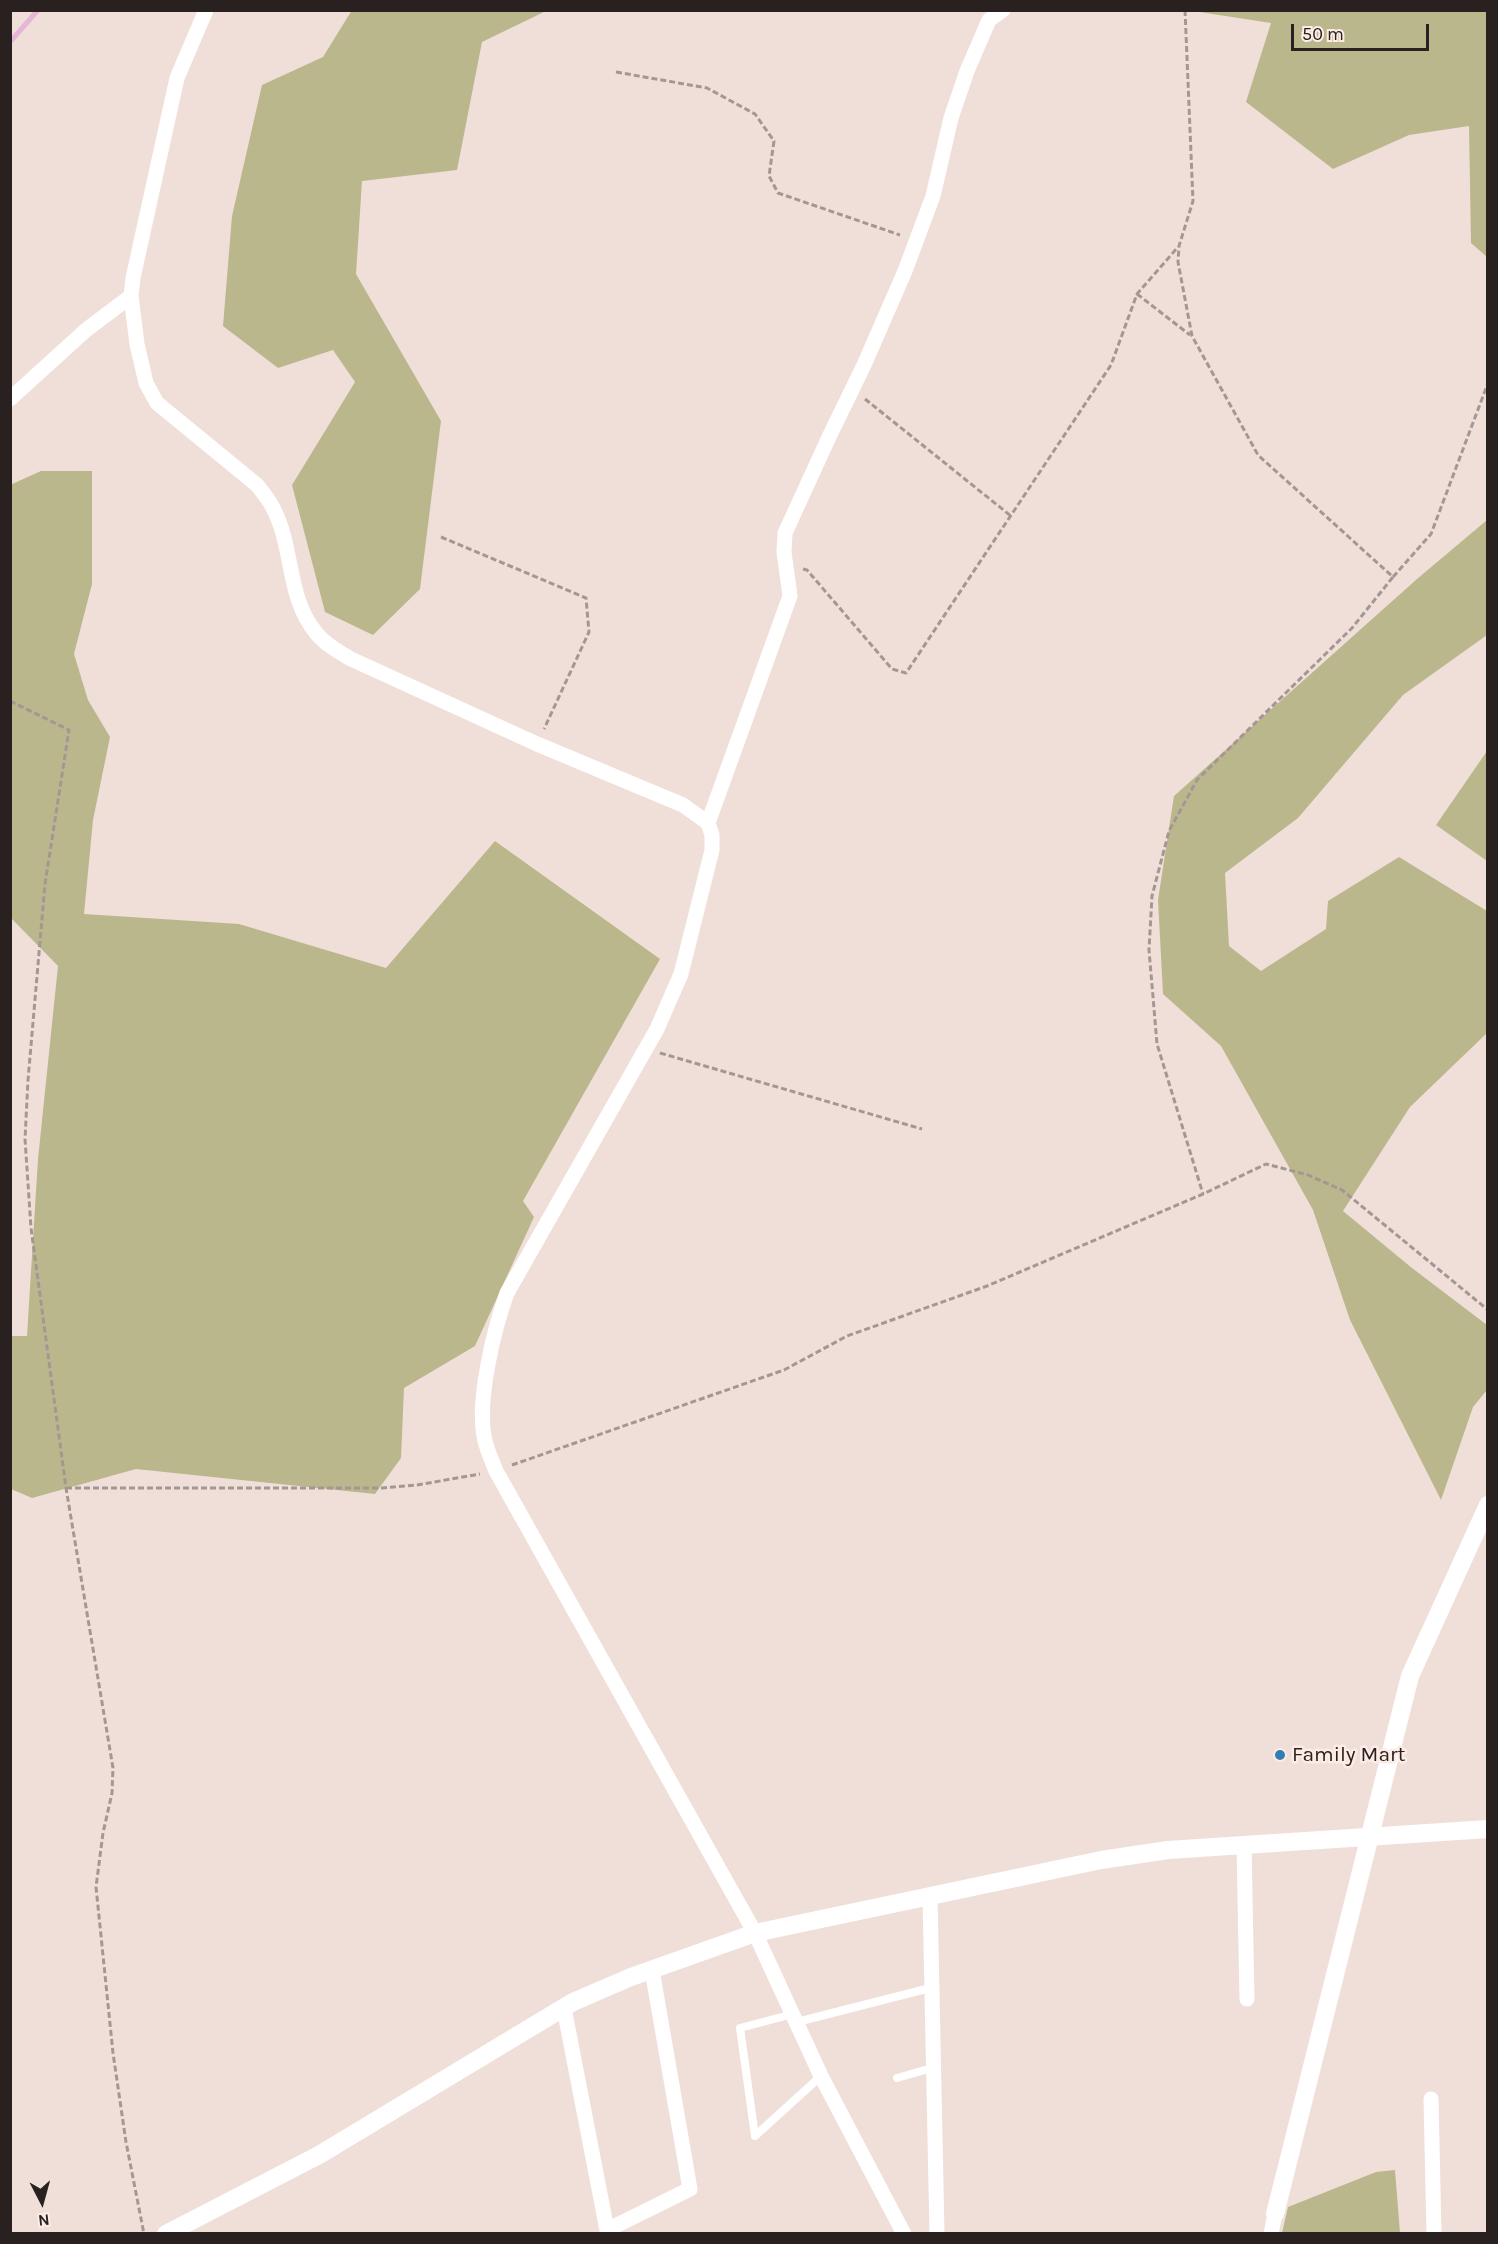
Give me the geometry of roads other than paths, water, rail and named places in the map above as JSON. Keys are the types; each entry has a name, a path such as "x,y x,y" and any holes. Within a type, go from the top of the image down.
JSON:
{"street":[{"path":"206,10 177,78 133,278 131,296 136,344 146,383 157,403 257,485 267,497 281,530 295,593 304,615 317,634 330,647 351,659 537,744 684,806 708,823 712,835 712,850 681,974 647,1049 503,1303 490,1355 483,1411 483,1433 496,1471 755,1934 821,2076 904,2234"},
{"path":"708,823 790,596 785,533 853,389 905,271 933,196 951,118 967,71 989,20 1003,10"},
{"path":"10,399 86,330 131,296"},
{"path":"1271,2234 1410,1676 1488,1505"},
{"path":"166,2234 319,2155 573,2002 652,1970 755,1934 1101,1860 1168,1850 1488,1829"},
{"path":"1244,1845 1246,1999"},
{"path":"930,1896 930,1988 937,2234"},
{"path":"564,2008 607,2230 690,2189 652,1970"},
{"path":"1431,2099 1434,2234"}],"lane":[{"path":"821,2076 755,2136 740,2028 930,1988"},
{"path":"897,2078 932,2068"}],"waterway":[{"path":"10,42 38,10"}],"place":[{"name":"Family Mart","path":"1280,1755"}]}
